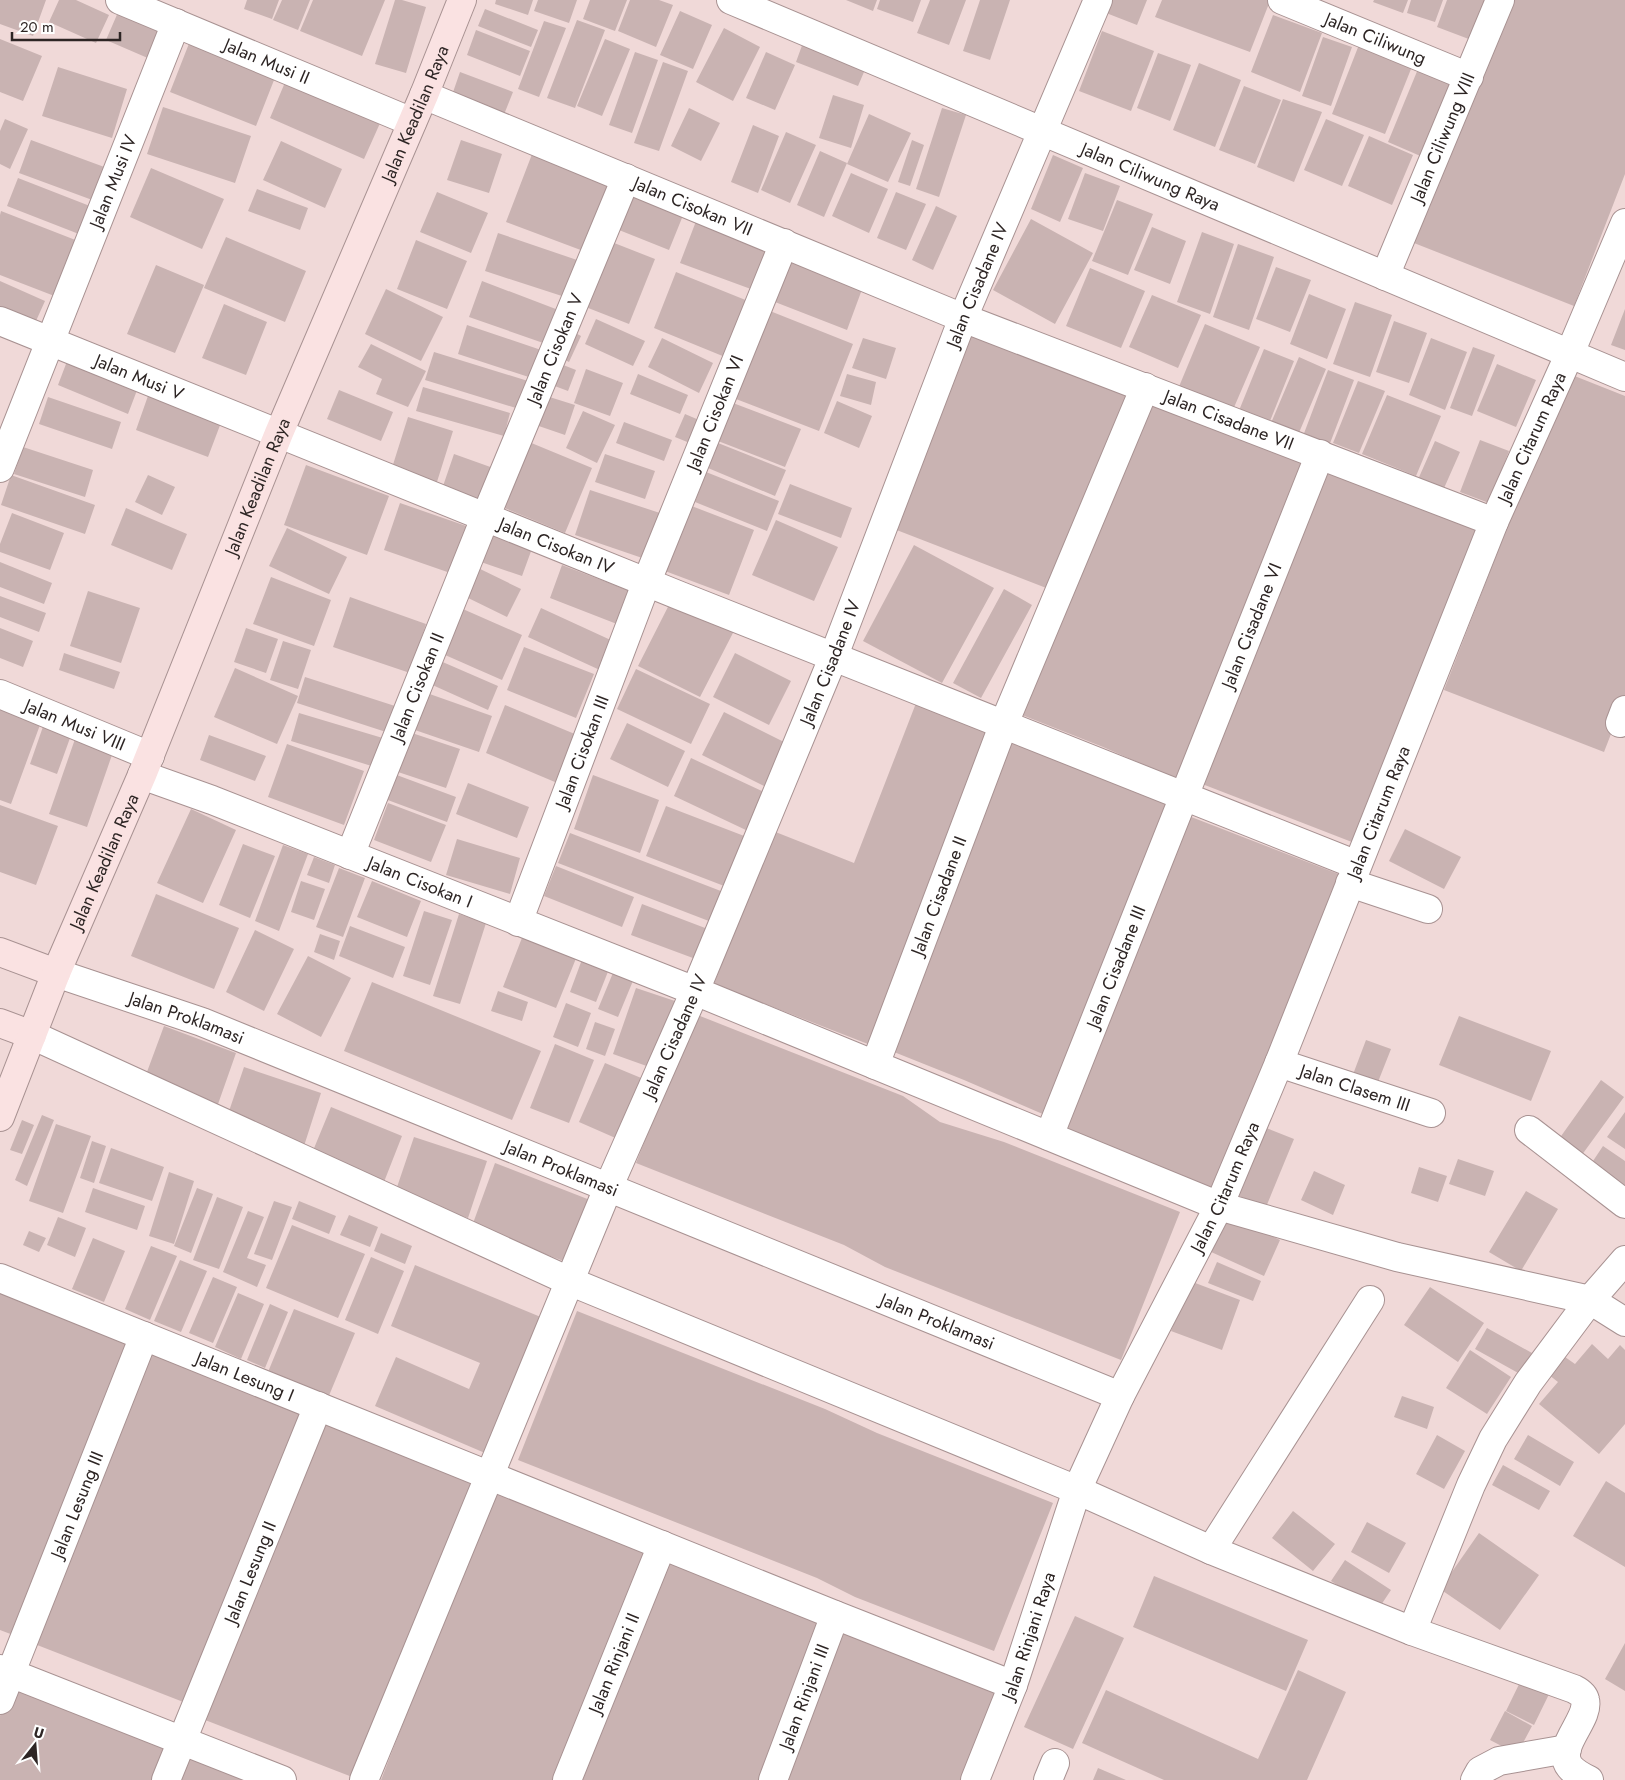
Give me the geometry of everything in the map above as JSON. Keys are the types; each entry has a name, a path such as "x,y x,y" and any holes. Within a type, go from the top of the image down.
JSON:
{"street":[{"name":"Jalan Musi II","path":"120,0 412,122"},
{"name":"Jalan Keadilan Raya","path":"0,1117 56,973 146,765 279,433 424,95 462,0"},
{"name":"Jalan Ciliwung Raya","path":"731,0 1625,377"},
{"name":"Jalan Cisadane IV","path":"364,1780 569,1281 695,991 833,658 963,318 1098,0"},
{"name":"Jalan Ciliwung","path":"1282,0 1469,77"},
{"name":"Jalan Ciliwung VIII","path":"1384,276 1500,0"},
{"name":"Jalan Musi IV","path":"0,468 176,23"},
{"name":"Jalan Cisokan VII","path":"424,95 963,318"},
{"name":"Jalan Cisokan V","path":"485,518 626,178"},
{"name":"Jalan Citarum Raya","path":"1077,1490 1120,1396 1219,1206 1494,522 1570,354 1625,223"},
{"name":"Jalan Cisokan VI","path":"647,581 784,243"},
{"name":"Jalan Cisadane VII","path":"963,318 1494,522"},
{"name":"Jalan Musi V","path":"0,321 279,433"},
{"name":"Jalan Cisadane II","path":"874,1065 1003,726 1146,388"},
{"name":"Jalan Cisokan IV","path":"279,433 485,518 647,581 833,658 1183,797 1428,909"},
{"name":"Jalan Cisadane VI","path":"1183,797 1320,454"},
{"name":"Jalan Cisokan II","path":"350,855 485,518"},
{"name":"Jalan Cisokan III","path":"518,922 647,581"},
{"name":"Jalan Musi VIII","path":"0,694 146,765"},
{"name":"Jalan Cisokan I","path":"146,765 212,800 695,991 1219,1206 1397,1257 1590,1300 1625,1322"},
{"name":"Jalan Cisadane III","path":"1049,1136 1183,797"},
{"name":"Jalan Proklamasi","path":"0,952 56,973 202,1022 1120,1396"},
{"path":"0,1023 32,1035 569,1281 1077,1490 1211,1550 1412,1630 1574,1689 1585,1700 1584,1712 1566,1749 1566,1761 1571,1768 1590,1780"},
{"name":"Jalan Clasem III","path":"1278,1063 1432,1113"},
{"path":"1529,1130 1625,1204"},
{"path":"1412,1630 1493,1439 1528,1383 1590,1300 1625,1260"},
{"name":"Jalan Lesung I","path":"0,1278 1013,1685"},
{"path":"1211,1550 1370,1300"},
{"name":"Jalan Lesung III","path":"0,1700 6,1671 144,1336"},
{"name":"Jalan Lesung II","path":"166,1780 318,1406"},
{"name":"Jalan Rinjani Raya","path":"975,1780 1013,1685 1077,1490"},
{"name":"Jalan Rinjani II","path":"567,1780 662,1545"},
{"name":"Jalan Rinjani III","path":"773,1780 835,1615"},
{"path":"6,1671 282,1780"},
{"path":"1474,1780 1480,1771 1500,1762 1566,1749"}],"building":[{"path":"0,0 46,0 33,36 0,24"},
{"path":"59,0 76,0 109,15 96,43 49,22"},
{"path":"247,0 279,0 272,19 244,9"},
{"path":"282,0 310,0 298,30 273,20"},
{"path":"313,0 385,0 362,56 300,31"},
{"path":"395,0 402,0 426,7 406,73 375,64"},
{"path":"496,0 533,0 528,15 495,4"},
{"path":"538,0 577,0 569,23 534,11"},
{"path":"590,0 627,0 615,31 583,19"},
{"path":"630,0 659,0 673,5 656,47 618,31"},
{"path":"846,0 877,0 873,11"},
{"path":"880,0 921,0 913,22 877,9"},
{"path":"930,0 966,0 949,45 917,33"},
{"path":"980,0 1010,0 990,60 963,51"},
{"path":"1105,0 1147,0 1137,25 1101,11"},
{"path":"1162,0 1270,1 1250,52 1155,17"},
{"path":"1374,0 1408,0 1403,13 1373,2"},
{"path":"1411,0 1443,0 1435,22 1407,13"},
{"path":"1447,0 1489,0 1474,41 1437,27"},
{"path":"1509,0 1625,0 1625,174 1574,306 1414,243"},
{"path":"485,9 538,30 531,47 478,26"},
{"path":"119,10 163,29 150,59 106,40"},
{"path":"680,11 712,25 693,69 660,55"},
{"path":"1273,15 1322,33 1300,92 1251,72"},
{"path":"577,20 605,30 575,108 547,98"},
{"path":"544,21 566,28 539,97 518,89"},
{"path":"724,28 760,47 733,101 696,82"},
{"path":"476,30 530,51 520,76 467,55"},
{"path":"1102,31 1154,51 1131,111 1079,91"},
{"path":"1323,37 1352,47 1331,106 1302,96"},
{"path":"1362,37 1415,59 1385,134 1332,114"},
{"path":"0,39 42,56 23,101 0,92"},
{"path":"605,39 630,49 602,116 577,106"},
{"path":"804,40 867,65 858,86 796,62"},
{"path":"190,41 276,75 256,126 170,92"},
{"path":"635,52 658,60 632,133 609,125"},
{"path":"766,52 795,65 775,110 746,98"},
{"path":"1158,53 1191,65 1170,121 1137,108"},
{"path":"663,62 688,71 659,151 634,143"},
{"path":"1199,63 1241,80 1215,147 1173,130"},
{"path":"58,67 127,89 112,138 42,116"},
{"path":"1418,69 1456,85 1425,158 1388,142"},
{"path":"460,72 513,92 503,117 451,98"},
{"path":"286,80 381,121 364,159 270,118"},
{"path":"1244,86 1281,100 1255,164 1219,150"},
{"path":"833,95 864,105 851,148 819,138"},
{"path":"1283,99 1322,112 1294,182 1257,167"},
{"path":"163,107 251,136 235,183 147,154"},
{"path":"689,108 720,123 701,161 671,146"},
{"path":"942,108 966,115 939,197 916,189"},
{"path":"869,114 911,133 888,182 847,164"},
{"path":"5,119 28,129 10,169 0,164 0,131"},
{"path":"1326,119 1364,135 1342,186 1304,170"},
{"path":"753,125 779,136 758,193 731,182"},
{"path":"786,132 816,145 790,203 761,190"},
{"path":"1369,136 1413,155 1392,205 1348,186"},
{"path":"31,140 107,168 95,201 19,173"},
{"path":"461,140 502,154 489,193 447,180"},
{"path":"912,140 924,145 910,186 898,182"},
{"path":"281,141 342,169 325,208 263,180"},
{"path":"534,149 614,180 586,252 506,222"},
{"path":"820,151 847,163 824,217 797,205"},
{"path":"1053,155 1083,168 1060,222 1031,209"},
{"path":"151,168 224,199 202,249 130,217"},
{"path":"851,173 888,189 869,233 832,216"},
{"path":"1085,173 1120,186 1103,231 1068,219"},
{"path":"18,178 95,208 84,236 7,206"},
{"path":"257,189 308,208 300,230 248,211"},
{"path":"628,191 684,213 669,250 614,228"},
{"path":"437,192 488,213 471,253 420,232"},
{"path":"896,192 926,204 906,250 877,238"},
{"path":"1117,200 1153,214 1128,275 1092,261"},
{"path":"936,206 957,216 933,270 912,260"},
{"path":"1,211 78,241 57,297 0,275"},
{"path":"698,216 777,246 759,292 680,263"},
{"path":"1031,219 1093,253 1055,324 993,290"},
{"path":"1152,227 1186,241 1170,284 1134,270"},
{"path":"1202,232 1234,244 1210,314 1177,302"},
{"path":"498,233 577,260 565,297 485,271"},
{"path":"226,237 306,271 285,322 204,288"},
{"path":"604,239 655,259 629,324 578,304"},
{"path":"416,240 467,261 447,309 397,289"},
{"path":"1238,244 1274,257 1249,330 1213,317"},
{"path":"793,256 864,284 847,330 775,302"},
{"path":"156,265 204,285 175,353 127,334"},
{"path":"1276,267 1311,280 1290,332 1256,319"},
{"path":"1090,268 1145,291 1121,348 1066,326"},
{"path":"676,272 748,301 725,357 654,328"},
{"path":"0,281 45,301 31,332 0,318"},
{"path":"482,281 561,311 549,345 469,317"},
{"path":"386,289 443,317 421,361 365,334"},
{"path":"1309,294 1346,309 1327,359 1290,344"},
{"path":"1152,295 1201,315 1178,368 1129,347"},
{"path":"1355,302 1392,315 1370,377 1333,364"},
{"path":"224,304 267,322 246,375 202,358"},
{"path":"1625,309 1625,350 1611,345"},
{"path":"770,311 853,344 819,431 736,399"},
{"path":"596,319 645,341 633,366 585,344"},
{"path":"1394,321 1427,333 1409,383 1376,372"},
{"path":"1205,324 1260,347 1232,412 1178,389"},
{"path":"467,325 547,352 538,380 458,354"},
{"path":"568,329 581,336 569,362 555,355"},
{"path":"971,332 1130,395 1054,591 894,529"},
{"path":"662,338 713,363 699,393 648,367"},
{"path":"863,338 896,348 886,379 852,368"},
{"path":"1431,338 1467,352 1445,410 1409,395"},
{"path":"371,344 426,371 408,407 376,394 382,379 358,367"},
{"path":"1473,347 1495,355 1472,416 1450,408"},
{"path":"1264,349 1294,361 1268,426 1238,413"},
{"path":"434,352 528,381 519,409 425,380"},
{"path":"69,356 139,385 128,414 58,385"},
{"path":"1299,357 1326,369 1298,435 1271,423"},
{"path":"553,361 576,370 568,391 544,382"},
{"path":"1497,364 1536,380 1516,427 1477,411"},
{"path":"586,369 623,383 610,416 574,403"},
{"path":"1328,370 1354,380 1329,446 1303,436"},
{"path":"1567,373 1625,396 1625,698 1604,752 1444,690"},
{"path":"638,374 688,395 680,414 630,394"},
{"path":"847,374 876,382 871,405 840,396"},
{"path":"1358,381 1385,391 1359,453 1333,443"},
{"path":"423,387 510,413 504,436 416,411"},
{"path":"339,390 393,412 381,441 327,419"},
{"path":"149,393 222,420 208,457 136,430"},
{"path":"540,394 575,405 565,435 530,423"},
{"path":"1387,395 1441,416 1416,476 1362,454"},
{"path":"48,397 121,422 112,449 39,424"},
{"path":"837,401 872,416 859,448 824,433"},
{"path":"733,403 801,429 785,467 718,441"},
{"path":"1146,403 1306,465 1183,782 1103,747 1022,715"},
{"path":"583,411 615,425 597,463 566,448"},
{"path":"685,414 706,423 697,446 675,437"},
{"path":"408,417 453,431 436,485 391,471"},
{"path":"624,422 672,440 664,461 616,443"},
{"path":"1480,440 1509,451 1489,503 1460,492"},
{"path":"1435,441 1460,452 1441,495 1416,484"},
{"path":"529,442 592,468 565,533 502,507"},
{"path":"718,443 786,470 775,496 708,468"},
{"path":"23,447 93,470 85,497 14,474"},
{"path":"454,454 496,469 483,504 442,489"},
{"path":"605,454 655,471 645,499 595,482"},
{"path":"306,465 389,496 367,555 284,525"},
{"path":"1321,465 1481,527 1357,844 1197,782"},
{"path":"706,472 779,501 767,531 695,502"},
{"path":"11,475 95,505 85,534 1,505"},
{"path":"148,475 175,487 162,515 135,502"},
{"path":"790,484 852,508 841,538 778,514"},
{"path":"590,490 666,515 651,561 575,535"},
{"path":"400,503 472,528 456,575 384,550"},
{"path":"689,505 754,530 729,595 665,571"},
{"path":"126,508 187,534 172,570 111,545"},
{"path":"12,513 64,533 50,570 0,552 0,544"},
{"path":"776,520 838,547 814,601 752,575"},
{"path":"490,527 534,543 522,576 478,561"},
{"path":"287,528 347,557 329,594 269,566"},
{"path":"914,545 994,588 942,683 863,641"},
{"path":"0,562 52,583 44,604 0,587"},
{"path":"562,565 635,593 622,626 550,598"},
{"path":"474,566 521,589 507,617 460,594"},
{"path":"271,577 331,600 314,646 253,624"},
{"path":"1004,589 1032,605 981,698 953,683"},
{"path":"88,591 140,608 121,663 70,646"},
{"path":"0,596 46,613 39,632 0,617"},
{"path":"350,597 426,624 410,673 333,647"},
{"path":"673,597 735,629 700,697 638,666"},
{"path":"456,606 522,635 502,680 436,651"},
{"path":"541,608 615,642 602,671 528,637"},
{"path":"0,628 33,641 23,667 0,658"},
{"path":"246,628 278,639 266,673 234,662"},
{"path":"283,641 311,650 298,689 270,680"},
{"path":"524,647 594,674 576,718 507,690"},
{"path":"64,653 120,672 114,689 59,670"},
{"path":"735,653 791,681 769,725 713,697"},
{"path":"438,660 498,686 488,710 428,683"},
{"path":"235,668 298,696 277,744 214,717"},
{"path":"636,669 710,704 691,744 617,709"},
{"path":"305,677 395,706 386,732 297,703"},
{"path":"424,692 492,716 479,752 412,729"},
{"path":"0,698 44,714 11,804 0,800"},
{"path":"918,698 997,729 873,1046 714,984 773,831 854,863"},
{"path":"505,705 582,737 562,785 486,753"},
{"path":"724,712 788,744 766,787 702,755"},
{"path":"299,713 386,739 378,768 291,741"},
{"path":"46,718 74,727 57,774 30,764"},
{"path":"627,723 685,751 668,787 610,759"},
{"path":"1008,731 1168,798 1045,1115 884,1048"},
{"path":"412,733 460,749 446,788 398,772"},
{"path":"209,735 266,756 255,781 200,760"},
{"path":"75,739 113,752 87,827 49,814"},
{"path":"287,744 364,771 344,825 268,797"},
{"path":"691,758 766,793 748,831 674,796"},
{"path":"394,774 456,797 447,822 385,799"},
{"path":"593,775 659,800 640,853 574,829"},
{"path":"468,783 529,807 517,838 456,814"},
{"path":"388,803 446,825 431,862 374,840"},
{"path":"0,805 58,826 36,885 0,872"},
{"path":"666,806 752,839 732,889 646,856"},
{"path":"191,809 236,830 203,903 157,883"},
{"path":"1181,813 1341,875 1217,1192 1058,1129"},
{"path":"1405,829 1461,857 1444,889 1389,861"},
{"path":"570,833 726,893 714,923 558,863"},
{"path":"457,839 520,858 510,894 446,875"},
{"path":"243,844 275,856 250,918 219,905"},
{"path":"283,845 308,854 279,931 255,921"},
{"path":"314,857 335,865 329,883 307,875"},
{"path":"556,866 634,897 622,927 544,896"},
{"path":"339,868 365,878 343,937 316,927"},
{"path":"301,881 325,889 314,920 291,912"},
{"path":"372,881 421,901 407,937 357,917"},
{"path":"156,894 239,928 214,989 131,956"},
{"path":"642,904 713,931 701,961 631,935"},
{"path":"424,911 452,920 430,985 403,976"},
{"path":"459,914 486,923 460,1004 433,996"},
{"path":"350,926 405,947 393,978 339,956"},
{"path":"255,930 294,949 264,1011 226,992"},
{"path":"525,930 579,951 556,1008 503,987"},
{"path":"320,934 340,941 334,960 314,952"},
{"path":"584,954 611,964 596,1002 570,992"},
{"path":"308,956 351,978 321,1037 277,1014"},
{"path":"615,968 635,976 618,1017 598,1009"},
{"path":"372,982 541,1051 512,1120 344,1051"},
{"path":"636,988 678,1002 655,1069 613,1054"},
{"path":"498,991 528,1002 522,1021 491,1011"},
{"path":"566,1003 591,1013 578,1047 553,1037"},
{"path":"695,1014 903,1096 940,1122 1004,1142 1180,1212 1121,1360 885,1267 844,1245 636,1163"},
{"path":"1459,1016 1551,1051 1531,1101 1439,1065"},
{"path":"595,1022 615,1029 605,1056 586,1049"},
{"path":"164,1026 236,1053 217,1107 144,1080"},
{"path":"1366,1040 1391,1049 1376,1087 1352,1077"},
{"path":"555,1044 594,1060 569,1123 530,1108"},
{"path":"605,1063 646,1080 620,1140 579,1122"},
{"path":"244,1067 321,1093 304,1146 226,1120"},
{"path":"1601,1080 1624,1097 1576,1163 1554,1146"},
{"path":"331,1107 402,1136 382,1187 310,1158"},
{"path":"1625,1112 1625,1149 1607,1137"},
{"path":"42,1115 54,1120 27,1186 15,1180"},
{"path":"22,1120 34,1125 22,1154 10,1150"},
{"path":"56,1124 91,1136 63,1213 29,1201"},
{"path":"1259,1125 1294,1139 1266,1207 1232,1193"},
{"path":"414,1137 487,1161 468,1218 395,1193"},
{"path":"92,1141 106,1146 94,1183 80,1178"},
{"path":"1603,1146 1625,1161 1625,1196 1587,1170"},
{"path":"111,1148 164,1167 152,1201 99,1183"},
{"path":"1458,1159 1494,1171 1485,1196 1449,1184"},
{"path":"495,1163 590,1200 566,1262 472,1226"},
{"path":"1419,1167 1447,1176 1438,1202 1411,1193"},
{"path":"1314,1171 1345,1185 1333,1215 1301,1200"},
{"path":"169,1172 194,1181 174,1244 149,1236"},
{"path":"93,1188 145,1206 137,1230 85,1212"},
{"path":"197,1188 213,1194 191,1253 174,1246"},
{"path":"1526,1191 1558,1209 1521,1271 1489,1252"},
{"path":"217,1197 243,1207 219,1269 193,1260"},
{"path":"274,1201 292,1207 272,1260 254,1254"},
{"path":"299,1201 336,1216 329,1234 292,1219"},
{"path":"248,1211 264,1217 247,1258 266,1265 257,1287 223,1272"},
{"path":"349,1215 378,1227 370,1247 340,1235"},
{"path":"1227,1215 1280,1240 1264,1276 1209,1251"},
{"path":"58,1217 86,1228 75,1257 47,1245"},
{"path":"292,1225 365,1254 338,1318 266,1288"},
{"path":"29,1231 46,1238 39,1252 23,1245"},
{"path":"381,1233 412,1246 405,1264 374,1251"},
{"path":"93,1238 125,1251 104,1302 72,1289"},
{"path":"151,1246 177,1256 150,1320 125,1309"},
{"path":"371,1257 404,1271 378,1334 345,1320"},
{"path":"180,1260 207,1271 181,1332 154,1321"},
{"path":"1217,1262 1261,1281 1253,1301 1208,1283"},
{"path":"415,1265 548,1320 492,1456 375,1406 396,1357 469,1389 480,1363 391,1326"},
{"path":"213,1277 237,1287 213,1343 189,1333"},
{"path":"1190,1281 1240,1300 1222,1350 1171,1331"},
{"path":"1430,1287 1484,1323 1458,1362 1404,1325"},
{"path":"0,1288 137,1342 21,1638 0,1630"},
{"path":"238,1293 264,1304 241,1359 215,1347"},
{"path":"270,1304 288,1312 265,1368 247,1360"},
{"path":"294,1309 355,1333 328,1398 268,1372"},
{"path":"577,1311 825,1409 877,1433 1053,1503 994,1651 855,1597 817,1578 518,1460"},
{"path":"1487,1328 1532,1353 1520,1374 1475,1349"},
{"path":"1592,1344 1608,1359 1620,1345 1625,1350 1625,1424 1599,1454 1539,1404 1558,1382 1549,1375 1565,1357 1575,1364"},
{"path":"147,1346 307,1409 191,1705 32,1643"},
{"path":"1470,1350 1511,1377 1487,1414 1446,1388"},
{"path":"1402,1396 1434,1407 1427,1429 1394,1417"},
{"path":"316,1421 475,1483 360,1780 200,1718"},
{"path":"1437,1435 1465,1451 1444,1489 1416,1474"},
{"path":"1528,1435 1574,1462 1560,1486 1514,1459"},
{"path":"1503,1465 1550,1491 1539,1510 1492,1485"},
{"path":"1606,1481 1625,1493 1625,1567 1573,1536"},
{"path":"495,1487 655,1549 565,1780 381,1780"},
{"path":"1293,1511 1335,1544 1313,1571 1272,1538"},
{"path":"1367,1522 1406,1543 1389,1573 1351,1552"},
{"path":"1479,1533 1539,1575 1500,1630 1440,1589"},
{"path":"669,1551 829,1612 763,1780 579,1780"},
{"path":"1345,1560 1391,1590 1377,1611 1331,1581"},
{"path":"1154,1576 1308,1640 1286,1691 1133,1627"},
{"path":"1075,1616 1124,1638 1073,1749 1024,1727"},
{"path":"843,1622 1002,1684 965,1780 781,1780"},
{"path":"1625,1643 1625,1691 1605,1679"},
{"path":"1298,1670 1346,1692 1307,1780 1164,1780 1082,1743 1106,1690 1258,1759"},
{"path":"1524,1674 1552,1688 1534,1725 1506,1711"},
{"path":"14,1681 174,1743 159,1780 0,1780 0,1716"},
{"path":"1505,1711 1532,1726 1517,1754 1490,1740"},
{"path":"187,1747 272,1780 174,1780"},
{"path":"1098,1768 1126,1780 1093,1780"}]}
